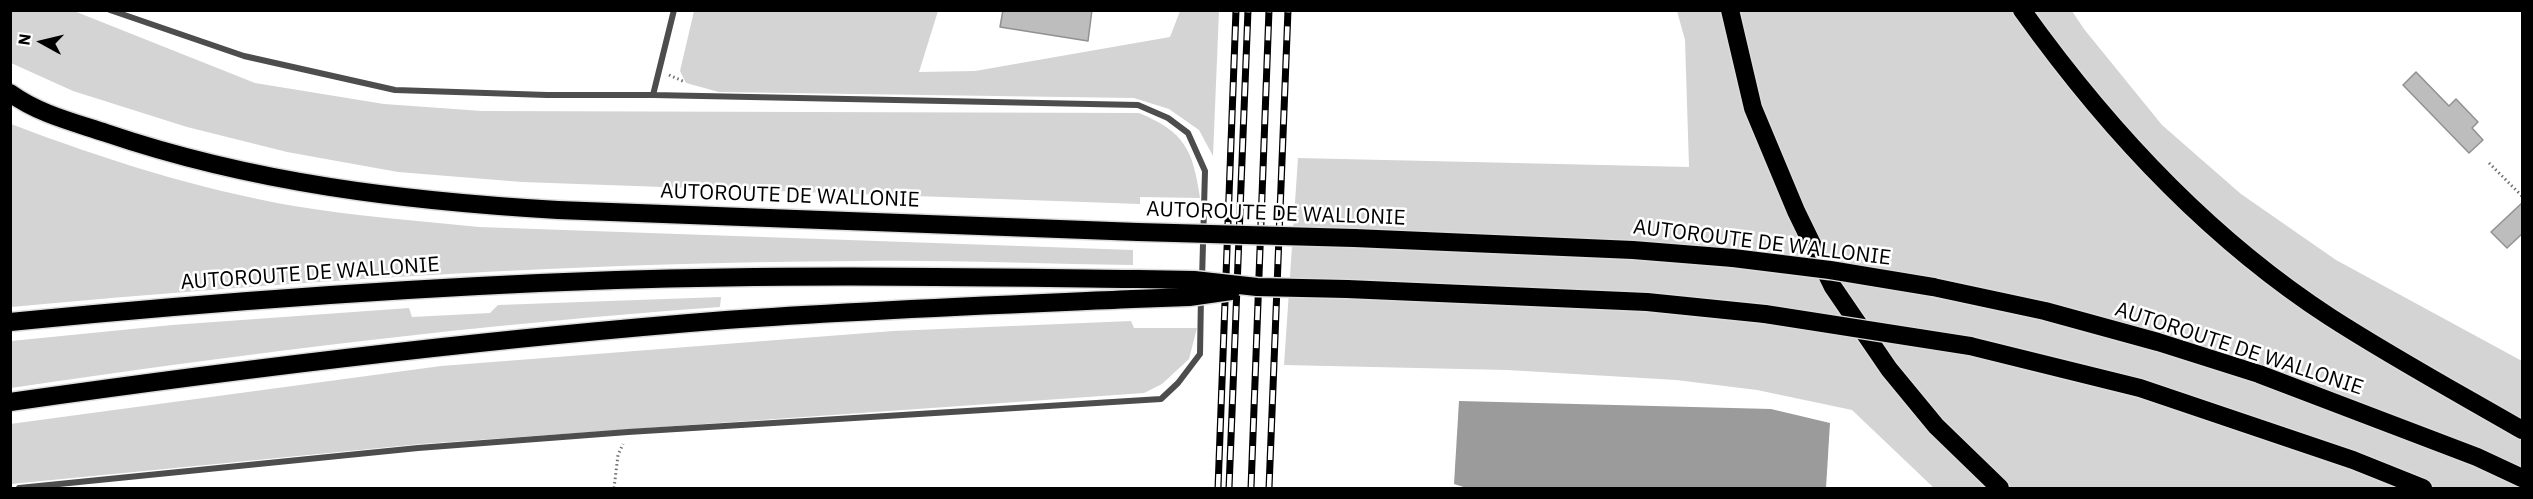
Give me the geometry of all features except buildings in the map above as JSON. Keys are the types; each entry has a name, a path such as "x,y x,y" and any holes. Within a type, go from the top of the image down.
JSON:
{"highway":[{"path":"1730,10 1753,108 1796,211 1833,287 1889,369 1936,426 2000,489"},
{"path":"2022,10 2063,67 2118,134 2181,198 2249,258 2337,322 2523,430"},
{"name":"AUTOROUTE DE WALLONIE","path":"10,93 30,107 147,147 282,180 372,195 464,205 1622,250 1733,258 1830,270 1933,287 2045,311 2158,342 2259,374 2477,457 2523,478"},
{"path":"10,104 30,107"},
{"name":"AUTOROUTE DE WALLONIE","path":"10,322 173,306 373,291 616,280 813,276 1194,280 1257,287 1647,302 1765,314 1970,346 2150,391 2353,460 2422,489"},
{"path":"10,402 209,373 460,344 868,311 1189,297 1257,287"}],"street":[{"path":"19,489 418,448 628,432 1161,399 1179,383 1200,354 1205,171 1188,133 1168,118 1137,105 547,95 395,90 244,56 110,10"},
{"path":"653,95 675,10"}],"path":[{"path":"2489,163 2523,196"},
{"path":"614,489 618,455 628,432"}],"shaded area":[{"path":"11,11 74,11 255,83 384,104 482,111 1139,113 1167,128 1184,145 1194,167 1200,198 1140,197 1140,204 522,182 398,172 287,152 187,127 73,91 11,63"},
{"path":"694,11 938,11 919,72 975,71 1170,37 1180,11 1219,11 1213,156 1199,130 1169,109 1134,98 719,92 686,83 680,71"},
{"path":"1677,11 2072,11 2162,125 2241,194 2336,260 2522,361 2522,488 1934,488 1852,410 1757,390 1676,380 1507,370 1284,365 1298,158 1689,167 1685,40"},
{"path":"11,124 115,161 186,182 258,199 340,213 479,227 1133,250 1133,265 896,261 755,262 542,269 329,281 11,307"},
{"path":"721,297 720,307 542,322 364,341 11,388 11,341 172,325 409,308 412,317 490,313 498,305"},
{"path":"1131,321 1134,328 1197,328 1189,359 1162,384 1144,393 421,444 11,484 10,424 441,366 893,331"},
{"path":"1459,401 1771,409 1830,423 1826,488 1467,488 1454,484"}],"railway":[{"path":"1218,488 1236,10"},
{"path":"1229,488 1248,10"},
{"path":"1251,488 1269,10"},
{"path":"1269,488 1288,10"}]}
